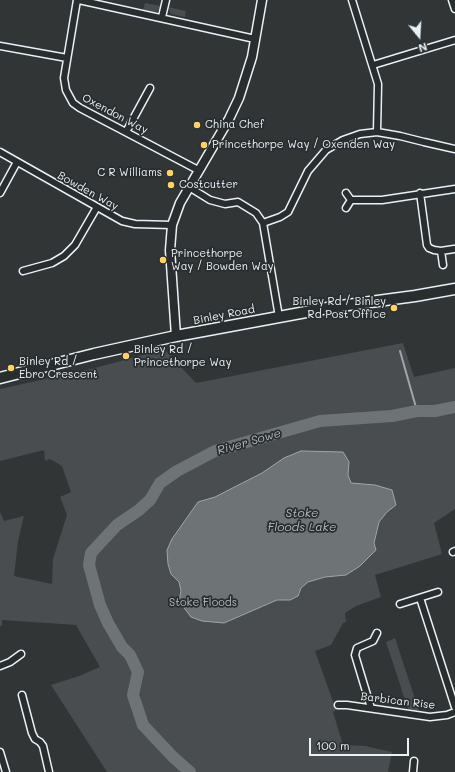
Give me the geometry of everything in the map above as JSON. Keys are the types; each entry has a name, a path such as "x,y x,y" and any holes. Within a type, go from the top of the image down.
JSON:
{"main road":[{"name":"Binley Road","path":"0,378 94,354 176,336 279,317 455,289"}],"street":[{"path":"78,0 162,17 256,39"},
{"name":"Oxendon Way","path":"78,0 64,81 66,90 73,103 198,170"},
{"path":"162,17 166,0"},
{"path":"176,336 170,250 172,225 177,210 188,187 229,119 239,98 250,67 262,0"},
{"path":"352,0 378,84 377,132"},
{"path":"452,0 455,9"},
{"path":"373,65 455,40"},
{"path":"0,46 67,58"},
{"path":"126,132 150,88"},
{"path":"263,223 280,217 288,212 308,171 326,150 343,140 360,134 377,132 455,148"},
{"name":"Bowden Way","path":"0,152 119,219 130,223 172,225"},
{"path":"0,193 17,162"},
{"path":"188,187 210,200 225,204 238,202 247,206 256,213 263,223 279,317"},
{"path":"351,200 382,200 455,189"},
{"path":"346,193 351,200"},
{"path":"420,194 426,241 429,248 441,251 454,249"},
{"path":"346,208 351,200"},
{"path":"23,271 52,263 64,256 75,245 97,207"},
{"path":"441,251 443,265"},
{"path":"400,604 438,592"},
{"path":"420,598 455,707"},
{"path":"371,708 355,655 357,648 373,641 377,633"},
{"path":"0,666 10,662 21,654"},
{"path":"22,695 32,733 35,739 42,743 49,772"},
{"name":"Barbican Rise","path":"338,706 347,705 430,717 442,716 455,712"},
{"path":"0,752 6,772"},
{"path":"413,772 414,761"}],"green space":[{"path":"145,3 161,6 159,10 153,13 143,10"},
{"path":"168,7 186,11 185,17 171,14"},
{"name":"Stoke Floods","path":"403,343 414,377 455,368 455,509 434,523 442,554 375,575 381,597 356,606 345,613 346,622 343,623 331,645 315,651 336,710 333,712 343,745 365,746 392,752 388,772 107,772 51,685 79,676 100,667 76,625 2,620 2,626 0,626 0,512 4,521 24,516 18,541 14,576 52,584 53,559 67,515 60,497 71,492 62,466 50,459 45,461 44,450 0,461 0,389 95,368 164,349 196,383"},
{"path":"395,638 419,711 408,709 386,642"}],"water":[{"name":"Stoke Floods Lake","path":"301,451 343,452 349,462 348,475 351,483 375,485 392,490 396,505 387,512 379,522 374,543 376,550 360,566 346,575 325,577 308,582 301,588 298,596 290,600 277,600 224,623 202,621 191,617 179,601 181,591 179,582 171,574 168,564 167,550 172,539 198,502 215,497 262,473 284,458"}],"waterway":[{"path":"400,351 417,411"},
{"name":"River Sowe","path":"190,772 173,757 143,725 133,695 138,672 130,655 122,647 108,623 100,605 89,565 91,553 117,525 139,510 150,500 160,483 177,471 215,451 320,421 392,416 417,411 435,411 455,407"}],"place":[{"name":"China Chef","path":"197,125"},
{"name":"Princethorpe Way / Oxenden Way","path":"204,145"},
{"name":"C R Williams","path":"170,173"},
{"name":"Costcutter","path":"171,185"},
{"name":"Princethorpe Way / Bowden Way","path":"163,260"},
{"name":"Binley Rd / Binley Rd Post Office","path":"394,308"},
{"name":"Binley Rd / Princethorpe Way","path":"126,356"},
{"name":"Binley Rd / Ebro Crescent","path":"11,368"}]}
